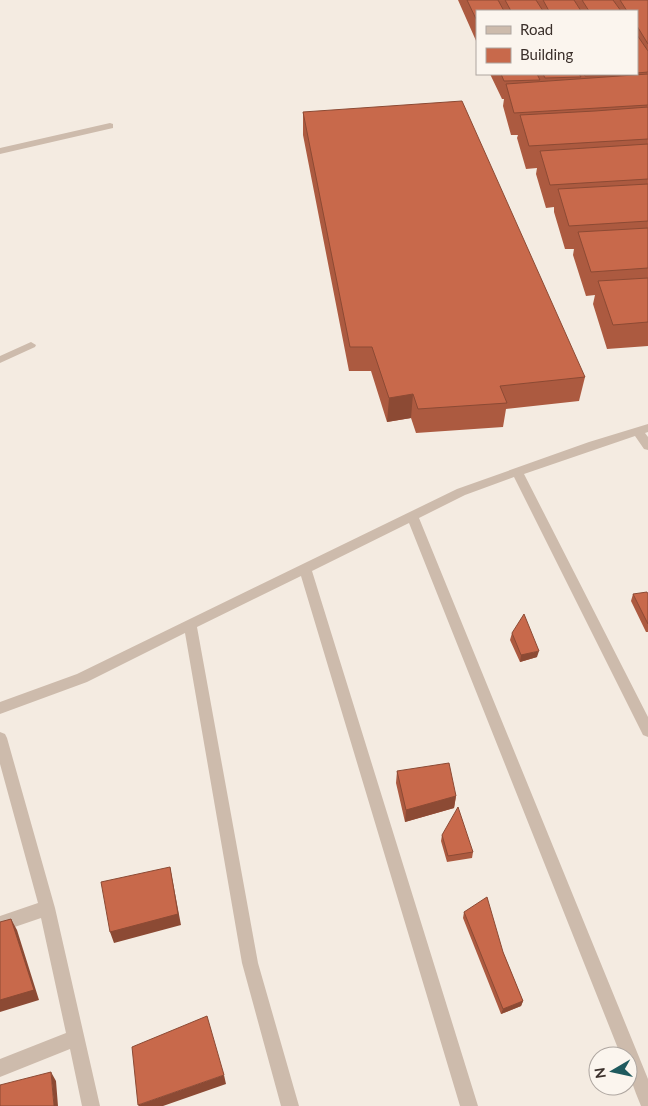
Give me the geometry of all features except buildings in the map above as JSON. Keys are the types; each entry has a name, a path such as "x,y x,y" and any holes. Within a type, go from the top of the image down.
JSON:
{"street":[{"path":"0,151 110,126"},
{"path":"0,360 31,345"},
{"path":"0,708 82,678 461,492 643,429 648,446"},
{"path":"518,473 648,731"},
{"path":"413,517 648,1101"},
{"path":"304,568 469,1106"},
{"path":"190,624 250,962 290,1106"},
{"path":"0,738 47,908 91,1106"},
{"path":"0,924 47,908"},
{"path":"0,1068 76,1038"}]}
